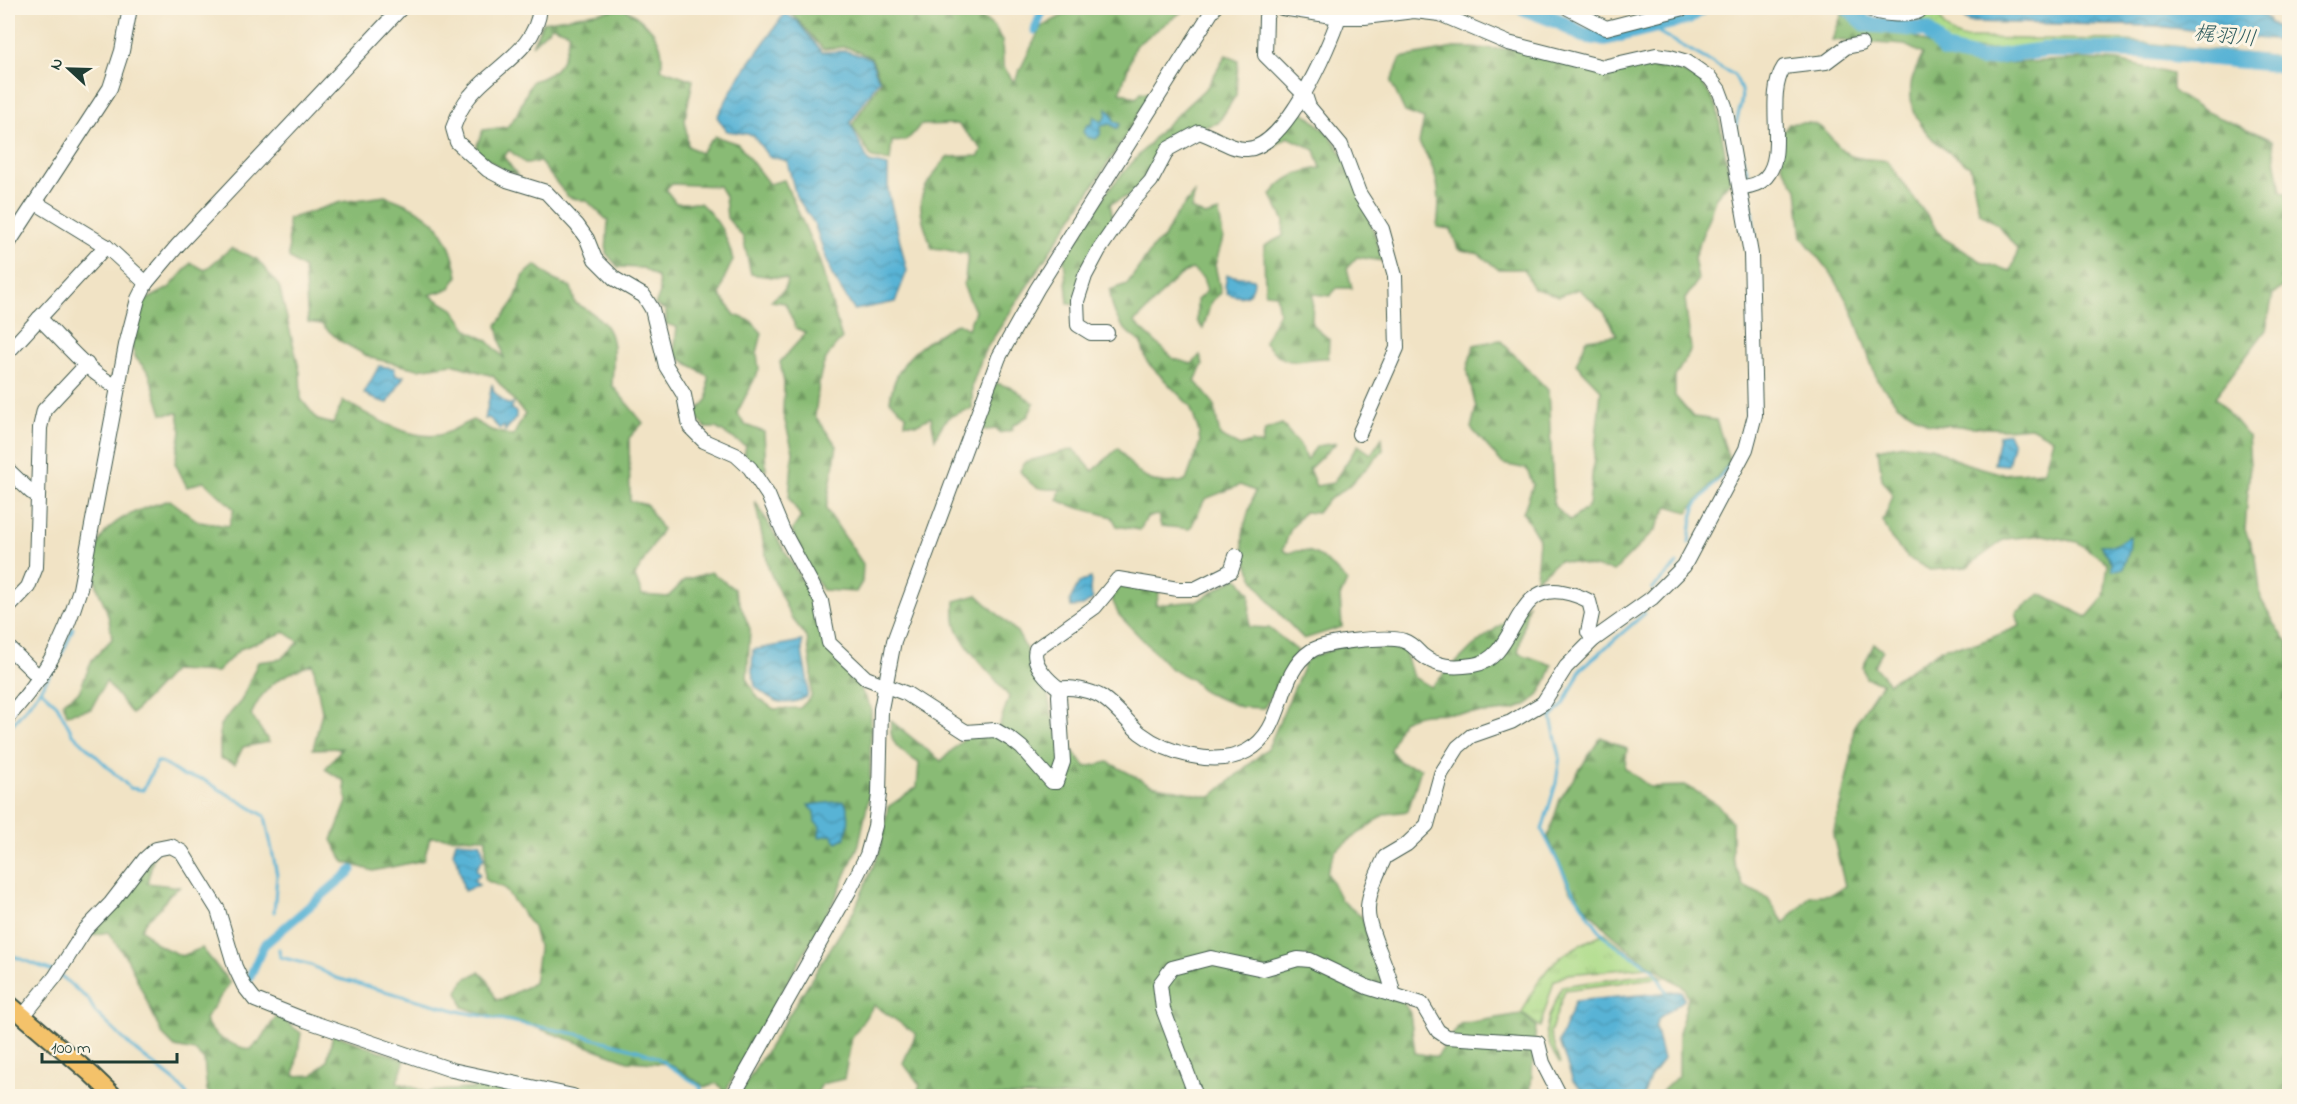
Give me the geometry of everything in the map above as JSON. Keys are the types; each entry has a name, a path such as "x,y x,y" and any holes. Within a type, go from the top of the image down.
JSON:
{"main road":[{"path":"8,1003 114,1096"}],"street":[{"path":"8,244 110,88 122,51 130,8"},
{"path":"8,717 52,660 69,624 80,589 126,345 138,299 146,283 178,245 401,8"},
{"path":"540,8 535,31 514,57 468,98 453,128 458,142 488,170 507,180 546,192 577,225 587,239 595,259 615,279 644,296 652,309 666,366 684,395 690,427 696,436 736,455 750,468 768,495 783,531 821,601 830,644 866,678 907,694 966,732 995,730 1022,748 1052,783 1056,782 1063,762 1060,690 1050,682 1036,660 1036,649 1095,607 1118,579 1195,589 1231,571 1236,556"},
{"path":"733,1096 867,855 875,826 879,794 881,709 894,640 999,357 1037,289 1214,8"},
{"path":"1269,8 1266,17 1265,55 1305,95 1309,107 1341,145 1359,193 1382,229 1395,276 1397,348 1359,434"},
{"path":"1282,8 1339,17 1426,11 1456,20 1508,43 1603,67 1656,55 1687,62 1710,78 1719,90 1746,186 1756,386 1752,430 1746,449 1684,566 1652,598 1593,640 1566,667 1543,703 1511,722 1471,736 1458,747 1441,774 1427,825 1407,844 1385,857 1367,909 1369,922 1390,975 1393,993"},
{"path":"1568,8 1606,28 1684,8"},
{"path":"1868,8 1873,11 1909,14 1922,8"},
{"path":"1107,333 1091,333 1078,325 1077,301 1085,276 1099,250 1132,202 1151,181 1168,149 1177,142 1199,132 1244,150 1272,136 1305,95 1339,17"},
{"path":"1746,186 1767,176 1771,168 1774,157 1776,90 1779,75 1784,67 1826,62 1846,47 1861,44"},
{"path":"36,203 106,246 146,283"},
{"path":"8,352 106,246"},
{"path":"39,318 108,383 118,387"},
{"path":"8,608 28,587 36,567 44,410 87,364"},
{"path":"8,470 31,492 38,495"},
{"path":"1060,690 1067,687 1100,696 1143,735 1169,748 1187,755 1229,757 1245,753 1268,737 1292,673 1300,660 1313,649 1352,641 1397,639 1406,641 1431,663 1440,666 1479,664 1495,657 1528,602 1552,590 1580,596 1589,601 1592,613 1588,632 1593,640"},
{"path":"8,647 40,678"},
{"path":"23,1016 58,973 72,947 146,859 156,849 171,846 182,852 218,909 235,967 244,986 255,1000 305,1020 452,1070 573,1096"},
{"path":"1196,1096 1166,1017 1160,994 1161,984 1172,968 1211,958 1263,969 1298,959 1310,960 1367,987 1393,993 1422,1004 1438,1031 1447,1037 1538,1043 1543,1063 1560,1096"}],"green space":[{"path":"624,8 647,26 658,40 661,48 661,69 693,80 685,118 688,146 700,153 715,136 738,144 769,184 784,180 819,259 842,339 823,365 815,416 837,446 826,509 863,564 862,582 856,592 823,590 802,559 792,530 801,517 789,498 793,451 783,414 784,383 780,362 806,333 796,328 785,303 771,301 785,289 787,279 751,274 743,237 727,218 725,196 719,186 672,184 666,190 676,203 700,203 717,222 728,243 733,260 724,279 720,295 735,315 751,321 762,333 757,353 759,370 737,413 745,425 764,432 766,470 754,470 744,455 746,446 716,428 706,428 694,415 708,399 708,376 674,355 677,327 666,324 666,310 655,305 660,293 658,278 643,268 618,267 606,253 608,221 587,201 568,197 540,162 525,163 509,150 504,157 517,175 499,167 475,150 483,130 507,127 516,116 532,81 549,74 560,64 566,50 569,32 552,26 532,45 543,22"},
{"path":"787,8 971,8 995,28 1002,41 1003,66 1014,82 1041,27 1071,11 1068,8 1187,8 1135,46 1120,92 1136,98 1141,92 1149,93 1127,134 984,352 972,385 972,409 949,418 941,426 935,439 931,417 917,424 905,423 906,415 890,401 893,386 898,374 913,353 958,323 968,329 975,311 964,287 968,253 932,249 923,219 921,200 929,182 947,157 979,156 982,149 958,124 920,125 908,138 897,142 892,141 890,161 872,158 852,125 881,81 871,57 846,47 823,49"},
{"path":"1926,8 1939,8 1944,26 1961,38 2116,40 2289,58 2289,63 2124,46 1956,50 1945,43 1930,26 1920,19"},
{"path":"1842,14 1864,27 1912,35 1955,59 1977,65 2083,59 2118,61 2172,74 2172,90 2182,98 2207,112 2272,140 2281,191 2289,194 2289,282 2273,294 2266,330 2215,397 2248,436 2250,465 2245,530 2256,557 2261,599 2279,631 2289,643 2289,1096 1657,1096 1679,1075 1679,1033 1688,998 1685,988 1642,960 1608,931 1570,890 1548,837 1560,799 1601,737 1627,749 1625,768 1650,787 1687,786 1717,804 1732,822 1732,857 1743,886 1768,898 1784,923 1810,896 1832,894 1845,886 1833,835 1851,759 1854,726 1882,683 1866,678 1863,667 1874,644 1883,651 1874,666 1889,683 1945,647 1976,644 2020,626 2016,613 2040,594 2087,617 2104,597 2108,563 2077,542 2043,535 2005,539 1967,567 1930,570 1908,558 1891,538 1883,521 1893,496 1882,479 1878,449 1903,444 1931,447 1961,462 2003,474 2044,471 2053,439 2031,427 2005,429 1929,424 1898,405 1877,380 1852,310 1834,278 1802,237 1797,189 1782,166 1780,136 1789,124 1802,123 1819,126 1853,157 1887,161 1943,238 1984,263 2011,271 2018,250 1998,225 1979,212 1970,166 1937,143 1928,134 1914,112 1911,85 1923,54 1905,45 1832,40"},
{"path":"1454,48 1514,49 1601,71 1668,65 1701,81 1717,107 1730,181 1716,197 1694,258 1698,280 1685,299 1691,349 1675,377 1675,396 1693,417 1716,420 1730,462 1688,512 1668,506 1655,530 1614,571 1559,560 1536,579 1539,539 1523,513 1533,485 1527,469 1503,464 1471,428 1476,408 1467,369 1474,345 1500,340 1548,390 1554,506 1570,521 1589,506 1601,390 1576,364 1587,339 1617,335 1604,312 1579,289 1559,296 1533,288 1524,269 1498,269 1479,254 1458,249 1451,229 1437,227 1439,193 1437,183 1431,163 1419,143 1424,119 1405,112 1391,82 1401,58"},
{"path":"1226,55 1238,61 1236,95 1218,123 1193,130 1170,142 1132,194 1110,204 1114,222 1073,305 1068,303 1064,259 1109,189 1162,129 1208,86"},
{"path":"1301,110 1330,136 1338,147 1364,203 1383,261 1357,257 1347,268 1352,288 1337,288 1330,296 1313,294 1312,325 1329,339 1328,358 1294,361 1273,352 1264,342 1279,312 1276,294 1265,293 1264,246 1283,236 1284,221 1271,195 1287,179 1321,168 1315,150 1288,137 1272,148 1268,143"},
{"path":"1195,192 1191,209 1205,216 1219,212 1223,238 1215,265 1221,293 1211,302 1203,329 1197,321 1197,300 1207,291 1203,278 1192,269 1176,279 1134,322 1174,359 1192,364 1200,355 1203,364 1195,381 1214,404 1220,436 1240,446 1251,442 1262,445 1265,430 1282,424 1302,448 1306,460 1317,446 1336,443 1309,469 1316,486 1333,483 1358,445 1371,454 1382,438 1383,450 1356,479 1317,513 1304,512 1291,528 1283,550 1288,553 1306,551 1314,553 1328,562 1347,581 1340,597 1342,627 1304,639 1266,597 1246,559 1243,532 1255,491 1240,485 1205,499 1190,529 1161,526 1158,515 1147,517 1140,530 1117,526 1112,517 1058,500 1060,489 1037,487 1029,482 1020,471 1025,462 1073,449 1093,471 1118,448 1132,466 1146,478 1162,483 1186,481 1200,442 1190,406 1147,362 1141,342 1123,327 1115,314 1110,290 1127,284 1155,245 1164,238 1174,218"},
{"path":"385,196 426,215 443,234 454,259 458,276 449,289 429,295 453,309 469,331 487,340 504,358 497,325 514,302 524,275 536,265 554,280 571,287 575,303 600,319 607,327 613,346 612,385 643,423 629,438 630,501 647,505 662,529 635,576 642,595 668,597 685,580 711,572 734,589 750,629 747,680 758,698 774,709 800,708 811,697 812,672 807,637 791,617 769,570 755,501 806,587 826,646 847,666 871,708 870,792 859,844 837,895 725,1092 717,1083 705,1087 670,1064 628,1061 524,1023 495,1019 463,1007 458,991 465,979 479,972 489,982 496,1000 505,998 534,983 539,950 533,927 504,888 485,880 486,838 430,837 424,860 373,871 344,862 332,840 347,802 344,781 325,769 342,748 313,749 322,712 313,664 283,677 262,695 256,704 251,715 269,742 243,747 235,764 220,758 220,725 241,701 258,662 281,659 299,642 285,632 240,649 217,672 174,670 132,714 106,681 91,709 67,714 63,702 79,692 92,660 112,639 108,615 97,586 94,566 96,550 102,537 123,518 170,500 199,522 229,526 234,509 204,481 187,487 175,463 181,432 178,413 162,414 149,373 136,358 126,332 140,303 169,288 191,263 205,270 231,248 257,259 279,286 300,372 301,399 318,420 333,424 343,401 389,425 414,434 439,435 473,420 491,430 513,436 525,414 493,376 452,364 418,369 371,358 340,341 321,324 308,322 304,269 289,258 288,219 341,202"},
{"path":"996,383 1012,388 1034,403 1028,416 1012,426 1013,430 1000,433 997,429 985,430 978,426"},
{"path":"1237,577 1250,593 1249,627 1269,628 1298,651 1264,708 1241,707 1206,693 1191,679 1171,669 1119,615 1110,595 1123,580 1160,589 1156,605 1198,601"},
{"path":"977,595 1017,632 1045,684 1056,731 1086,767 1108,762 1151,785 1211,797 1268,748 1307,659 1344,645 1402,642 1413,677 1431,687 1473,646 1528,604 1518,653 1552,665 1540,692 1528,704 1505,711 1425,714 1402,721 1390,750 1401,763 1421,768 1408,811 1385,814 1335,851 1327,872 1341,900 1363,918 1370,950 1410,1013 1415,1053 1437,1057 1460,1024 1521,1014 1536,1026 1530,1096 916,1096 920,1085 903,1063 916,1034 874,1005 852,1037 844,1079 822,1084 815,1096 738,1096 854,911 880,851 888,807 917,787 919,763 897,746 892,736 891,721 941,761 968,735 999,726 1009,697 966,645 955,622 955,601"},
{"path":"154,855 147,883 180,887 168,896 141,929 158,945 182,956 202,948 230,983 205,1019 208,1026 223,1040 250,1050 263,1037 277,1015 301,1033 294,1076 313,1075 327,1061 333,1034 405,1060 397,1082 426,1092 491,1087 556,1096 212,1096 207,1091 204,1060 195,1051 175,1047 162,1034 128,960 108,932 88,936 123,901"},
{"path":"1605,933 1648,967 1568,974 1554,981 1540,1027 1522,1013 1545,972 1554,963 1563,955"},
{"path":"1657,973 1663,977 1565,990 1550,1033 1560,1064 1548,1043 1547,1026 1562,986"}],"water":[{"path":"1956,8 2252,8 2266,17 2270,23 2289,31 2288,42 2157,26 1969,22 1959,15"},
{"path":"785,13 797,21 822,52 846,51 870,58 879,80 850,123 869,162 888,166 888,191 907,271 895,302 854,310 832,275 814,223 796,196 787,161 768,156 753,135 727,131 717,117 738,79"},
{"path":"1107,108 1114,121 1120,124 1117,129 1110,124 1101,126 1100,135 1096,139 1087,137 1083,132 1087,125 1092,124 1094,116 1101,122 1106,117"},
{"path":"1227,275 1254,279 1252,290 1242,296 1227,293 1225,286"},
{"path":"379,366 394,368 396,376 404,376 388,403 371,398 364,393"},
{"path":"492,384 494,392 507,404 513,404 511,408 516,412 516,418 505,431 504,426 500,429 489,418 485,419"},
{"path":"2008,433 2013,444 2008,465 1994,464 1999,435"},
{"path":"2129,536 2129,550 2123,569 2112,570 2112,562 2100,545 2115,545"},
{"path":"1091,578 1090,591 1093,599 1083,606 1071,607 1070,600 1079,583"},
{"path":"802,641 802,655 808,682 807,696 786,703 773,700 755,686 752,672 753,650"},
{"path":"844,801 849,819 845,838 837,842 831,835 819,837 820,826 815,822 814,811 808,805"},
{"path":"456,841 481,843 484,858 476,869 480,875 475,878 475,882 479,885 464,891 458,863 453,853"},
{"path":"1682,991 1684,1000 1659,1018 1655,1026 1663,1060 1650,1077 1643,1096 1588,1096 1573,1081 1559,1042 1575,1001"}],"waterway":[{"path":"1035,30 1043,8"},
{"name":"梶羽川","path":"1524,8 1558,21 1583,35 1604,38 1688,17 1700,8"},
{"name":"梶羽川","path":"1848,8 1866,24 1927,30 1944,50 1981,59 2044,50 2140,51 2277,64 2290,69"},
{"path":"1657,26 1658,32 1734,75 1742,97 1736,130 1749,182"},
{"path":"1749,189 1755,236"},
{"path":"1760,351 1761,379"},
{"path":"1747,409 1749,417"},
{"path":"1689,543 1696,505 1730,465 1741,443"},
{"path":"1652,589 1677,564"},
{"path":"1645,613 1581,669 1564,704 1551,718 1560,756 1556,783 1542,830 1571,888 1597,927 1610,942 1653,969 1667,993"},
{"path":"8,729 45,682 61,656 73,628"},
{"path":"41,690 57,705 72,733 130,788 143,790 157,762 161,762 183,776 202,779 265,816 277,875 274,912"},
{"path":"247,983 264,945 352,870"},
{"path":"279,949 280,957 311,965 336,978 462,1012 577,1034 637,1050 656,1057 701,1087 701,1096"},
{"path":"8,954 55,972"},
{"path":"60,975 89,1000 95,1012 135,1050 177,1083 188,1096"}]}
